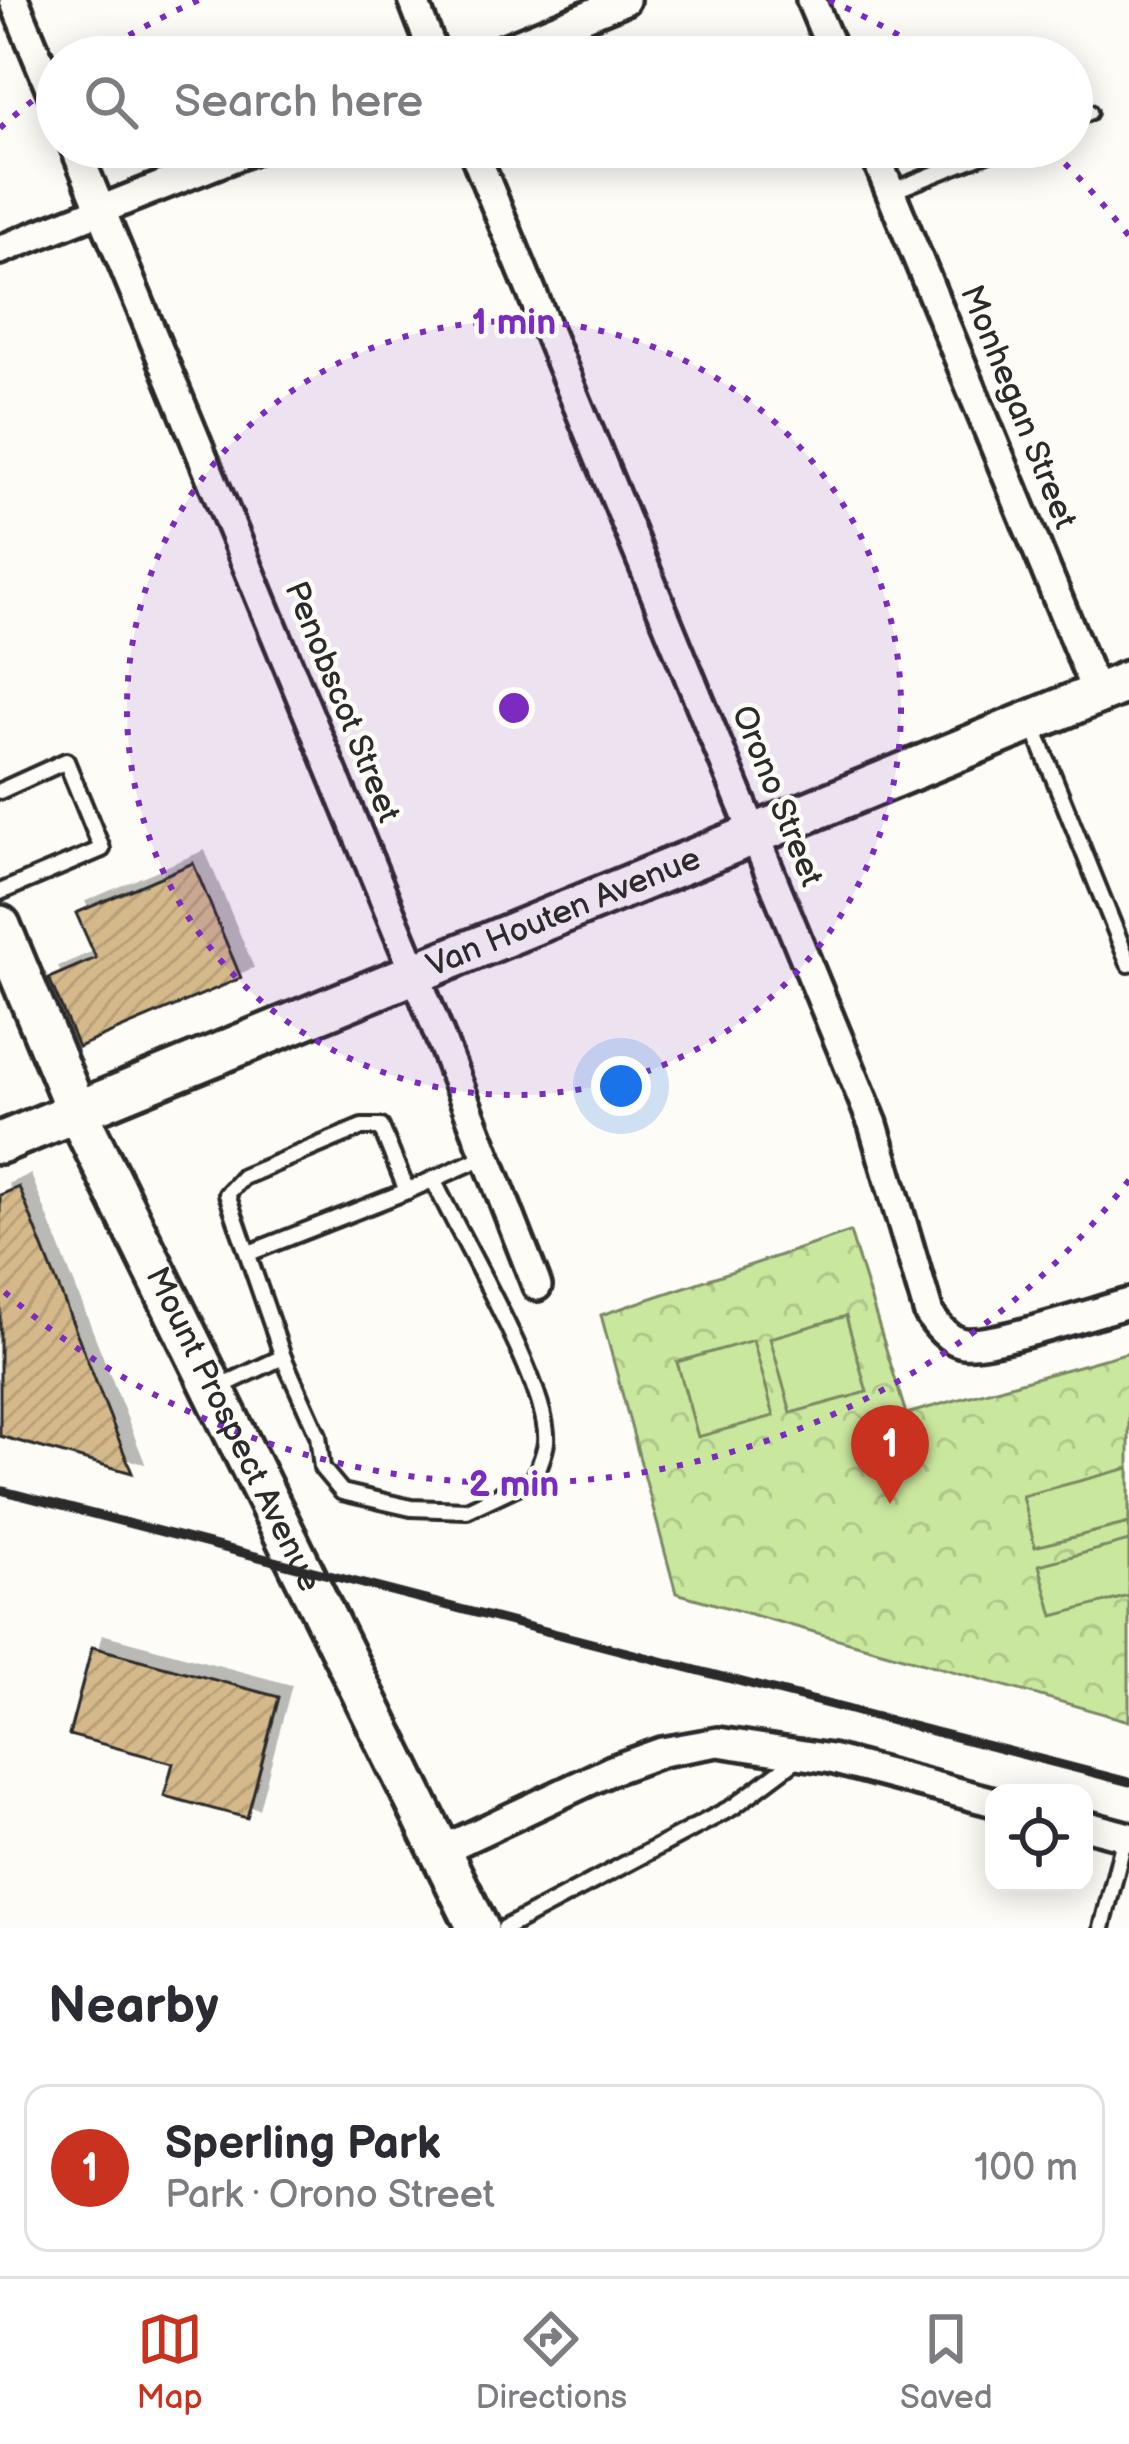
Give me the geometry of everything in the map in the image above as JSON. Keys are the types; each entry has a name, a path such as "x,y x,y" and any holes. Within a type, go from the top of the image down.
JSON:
{"main road":[{"name":"Van Houten Avenue","path":"0,1143 1113,688"},
{"name":"Mount Prospect Avenue","path":"0,926 77,1112 478,1928"}],"street":[{"path":"14,0 36,53"},
{"path":"413,0 428,36"},
{"path":"537,36 625,0"},
{"path":"811,0 826,36"},
{"name":"Penobscot Street","path":"84,168 415,973 537,1286"},
{"path":"0,250 206,168"},
{"name":"Orono Street","path":"481,168 873,1124 929,1314 940,1330 962,1343 991,1340 1129,1303"},
{"name":"Monhegan Street","path":"880,168 1113,688"},
{"path":"440,1851 612,1769 662,1752 718,1742 804,1754 985,1800"},
{"path":"1093,1828 1127,1837"}],"lane":[{"path":"890,192 950,168"},
{"path":"1031,722 1129,964"},
{"path":"0,791 66,761 102,849 0,892"},
{"path":"407,1191 381,1127 362,1127 243,1177 227,1194 283,1358 318,1435 322,1468 342,1492 411,1508 467,1510 535,1478 547,1442 541,1408 489,1287 433,1179"},
{"path":"249,1252 486,1156"},
{"path":"213,1390 283,1358"},
{"path":"505,1928 733,1807 804,1754"},
{"path":"1102,1928 1127,1837"}],"green space":[{"path":"850,1232 906,1414 1129,1352 1129,1721 676,1593 601,1315"},
{"path":"846,1316 867,1392 791,1413 770,1338"},
{"path":"753,1340 774,1416 698,1437 677,1362"},
{"path":"1129,1468 1129,1523 1035,1547 1022,1496"},
{"path":"1129,1541 1129,1596 1053,1616 1039,1565"}],"building":[{"path":"193,863 241,978 78,1047 49,978 96,958 76,913"},
{"path":"19,1187 132,1473 0,1436 0,1195"},
{"path":"92,1647 279,1697 247,1818 164,1796 173,1763 69,1735"}],"railway":[{"path":"0,1490 1129,1782"}],"place":[{"name":"Sperling Park","path":"890,1504"}]}
